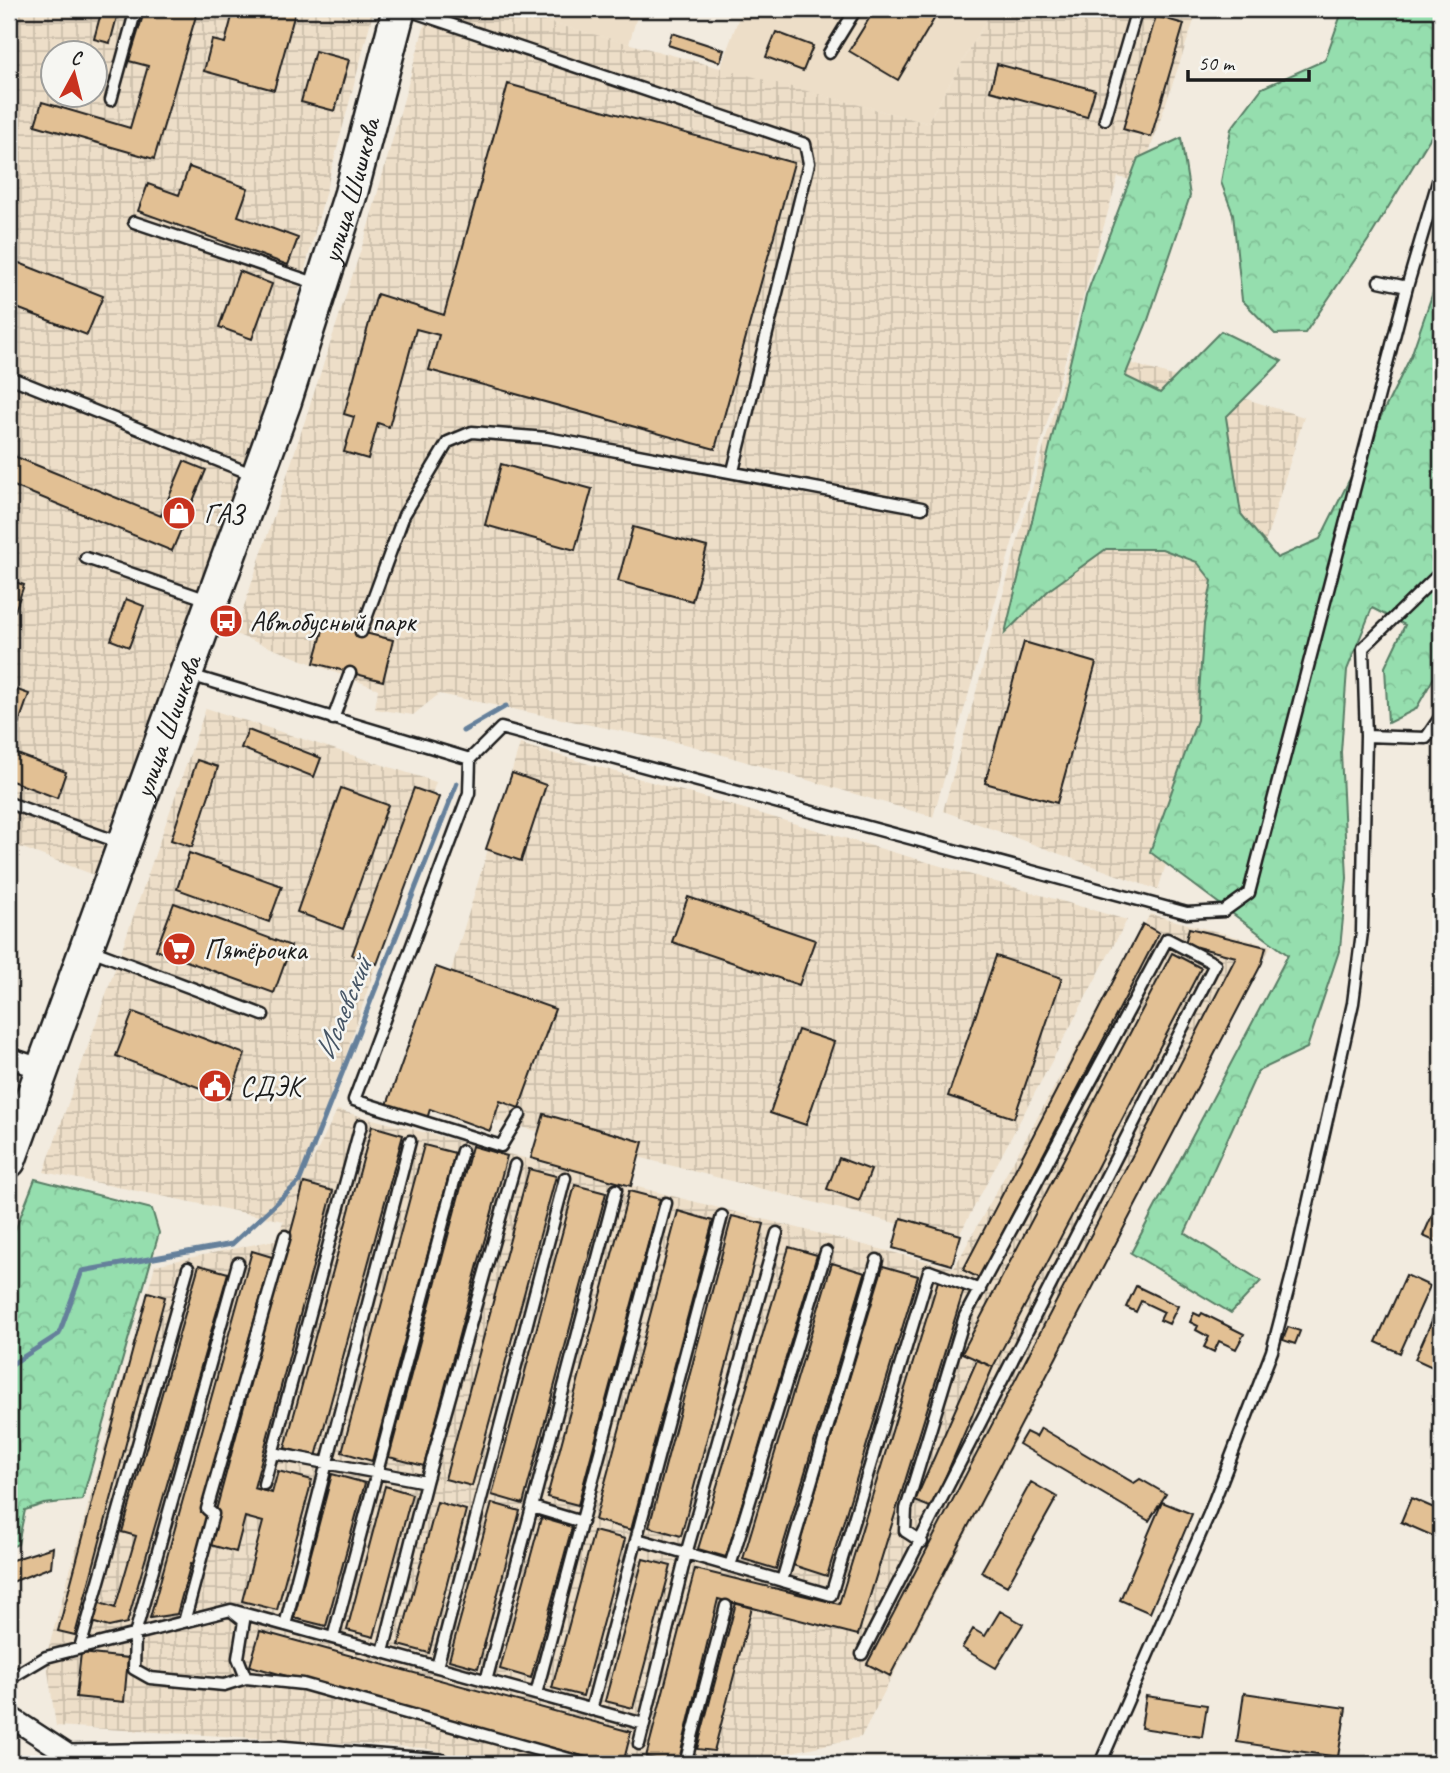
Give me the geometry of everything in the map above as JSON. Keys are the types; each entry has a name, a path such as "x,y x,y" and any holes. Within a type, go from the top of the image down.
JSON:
{"main road":[{"name":"улица Шишкова","path":"9,1161 258,476 351,193 401,9"}],"street":[{"path":"9,1058 43,1069"},
{"path":"9,1716 69,1759 278,1751 440,1764"}],"lane":[{"path":"111,100 136,9"},
{"path":"401,9 805,144 809,163 733,471"},
{"path":"829,53 856,9"},
{"path":"1105,119 1136,9"},
{"path":"520,1115 501,1146 354,1100 469,793 470,759 501,728 1187,913 1224,911 1249,893 1407,287 1441,171"},
{"path":"134,222 322,285"},
{"path":"1379,281 1407,287"},
{"path":"9,377 258,476"},
{"path":"361,632 404,515 448,442 472,432 547,438 922,508"},
{"path":"86,558 212,601"},
{"path":"1100,1764 1209,1514 1272,1351 1293,1271 1353,1003 1362,932 1366,736 1363,648 1441,572"},
{"path":"332,719 350,673"},
{"path":"186,674 470,759"},
{"path":"1366,736 1426,738 1441,716"},
{"path":"9,803 124,844"},
{"path":"862,1654 922,1542 1215,964 1167,939 965,1316 906,1509 905,1531 922,1542"},
{"path":"87,948 263,1015"},
{"path":"264,1484 361,1125"},
{"path":"285,1625 411,1141"},
{"path":"333,1639 463,1151"},
{"path":"383,1652 426,1482 514,1165"},
{"path":"437,1667 565,1178"},
{"path":"486,1681 616,1190"},
{"path":"536,1694 666,1203"},
{"path":"591,1710 722,1216"},
{"path":"639,1744 687,1554 777,1233"},
{"path":"184,1622 212,1514 207,1508 285,1236"},
{"path":"730,1566 826,1252"},
{"path":"782,1581 877,1260"},
{"path":"238,1264 135,1634 134,1669 150,1678 224,1685 246,1678 303,1684 587,1764"},
{"path":"80,1648 188,1268"},
{"path":"637,1539 831,1595 929,1271 980,1290"},
{"path":"273,1453 327,1466 376,1471 426,1482"},
{"path":"532,1507 582,1522"},
{"path":"685,1764 726,1606"},
{"path":"9,1679 46,1657 231,1611 644,1724"},
{"path":"231,1611 244,1621 238,1658 246,1678"}],"shaded area":[{"path":"9,9 374,9 285,345 97,876 9,843"},
{"path":"429,9 499,9 927,123 993,9 1198,9 1139,182 1118,177 933,817 689,745 439,694 413,715 375,709 378,689 235,634 366,234"},
{"path":"499,9 639,9 629,44"},
{"path":"742,9 993,9 927,123 720,69"},
{"path":"1072,345 1304,417 1158,890 943,811"},
{"path":"206,708 436,782 309,1168 337,1110 954,1268 1150,914 1271,946 861,1737 737,1764 487,1764 424,1748 56,1726 46,1657 155,1265 275,1240 284,1221 44,1172"},
{"path":"520,744 1127,920 957,1239 412,1099"}],"green space":[{"path":"1343,9 1439,9 1441,120 1369,239 1305,333 1275,334 1242,300 1233,214 1221,182 1231,129 1262,88 1325,60"},
{"path":"1181,138 1190,196 1148,320 1125,376 1160,393 1221,331 1282,361 1226,417 1241,514 1277,558 1320,539 1411,356 1441,269 1441,665 1416,709 1388,723 1385,667 1405,625 1372,608 1347,670 1341,752 1347,878 1340,948 1307,1048 1258,1071 1185,1233 1261,1281 1231,1313 1131,1253 1288,955 1150,852 1197,720 1204,624 1212,581 1197,562 1162,549 1106,549 1049,590 1005,633 1086,296 1138,158"},
{"path":"35,1179 152,1209 159,1233 82,1500 44,1504 25,1510 18,1544 9,1548 9,1246"}],"building":[{"path":"102,9 119,9 110,43 108,38 94,38"},
{"path":"145,9 198,9 154,159 35,125 40,108 62,108 130,128 148,66 129,61"},
{"path":"234,9 296,9 274,90 204,71 212,40 225,43"},
{"path":"875,9 940,9 898,80 849,51"},
{"path":"1156,16 1184,24 1151,137 1123,129"},
{"path":"776,32 813,46 803,71 766,57"},
{"path":"672,33 724,50 720,62 668,45"},
{"path":"315,51 349,60 335,111 301,102"},
{"path":"997,64 1095,90 1087,117 990,91"},
{"path":"508,84 794,163 715,449 429,370 439,335 416,329 389,427 378,423 368,459 344,452 354,417 344,414 377,294 444,315"},
{"path":"189,167 248,188 238,216 298,238 288,265 138,211 148,184 179,195"},
{"path":"9,259 103,296 87,335 9,305"},
{"path":"239,271 272,284 252,339 219,327"},
{"path":"9,454 161,516 184,461 206,470 172,551 9,484"},
{"path":"501,464 592,489 575,550 485,525"},
{"path":"633,527 707,547 692,601 618,581"},
{"path":"9,580 24,585 15,611 9,609"},
{"path":"126,599 144,606 129,647 111,640"},
{"path":"325,623 393,640 383,681 314,663"},
{"path":"1024,642 1096,663 1057,803 985,783"},
{"path":"9,687 29,694 9,751"},
{"path":"248,730 321,758 314,777 241,748"},
{"path":"9,751 66,772 57,798 9,780"},
{"path":"197,760 218,767 192,847 171,840"},
{"path":"512,773 546,785 521,861 486,849"},
{"path":"341,788 388,805 343,929 297,912"},
{"path":"414,788 439,797 377,964 352,955"},
{"path":"189,853 282,886 269,922 177,889"},
{"path":"688,897 815,940 799,985 672,942"},
{"path":"174,903 291,946 274,993 156,950"},
{"path":"1143,924 1159,933 979,1278 963,1270"},
{"path":"1189,928 1266,947 1262,963 890,1676 867,1664 1236,957 1185,944"},
{"path":"1172,953 1201,968 993,1367 962,1353"},
{"path":"996,956 1062,978 1014,1118 948,1096"},
{"path":"436,967 555,1009 519,1108 500,1101 490,1131 430,1109 427,1119 387,1105"},
{"path":"133,1012 245,1054 229,1099 116,1056"},
{"path":"798,1030 834,1042 806,1125 770,1113"},
{"path":"544,1114 643,1142 631,1186 531,1158"},
{"path":"372,1126 403,1135 316,1457 285,1448"},
{"path":"424,1145 455,1153 372,1461 342,1452"},
{"path":"472,1146 507,1156 424,1466 389,1457"},
{"path":"839,1158 871,1170 859,1201 827,1189"},
{"path":"529,1169 556,1176 472,1486 445,1479"},
{"path":"304,1183 333,1191 254,1488 272,1493 278,1471 312,1480 277,1610 242,1601 263,1522 245,1517 236,1552 207,1544"},
{"path":"575,1185 606,1193 523,1504 492,1495"},
{"path":"629,1191 660,1199 578,1505 547,1497"},
{"path":"1441,1195 1441,1244 1423,1236"},
{"path":"678,1211 713,1221 631,1530 595,1520"},
{"path":"732,1216 764,1224 681,1536 649,1527"},
{"path":"901,1218 961,1235 952,1265 893,1248"},
{"path":"789,1247 817,1255 726,1557 698,1549"},
{"path":"252,1251 272,1257 201,1512 210,1515 197,1565 191,1563 177,1614 150,1618"},
{"path":"832,1263 865,1273 776,1569 743,1559"},
{"path":"199,1265 228,1273 127,1623 109,1627 91,1622 97,1602 115,1608 136,1536 122,1532"},
{"path":"883,1266 918,1276 827,1576 793,1565"},
{"path":"1406,1275 1430,1286 1400,1353 1376,1342"},
{"path":"938,1281 964,1289 858,1635 718,1599 678,1764 646,1757 695,1569 839,1604"},
{"path":"1136,1286 1178,1306 1169,1324 1160,1320 1164,1312 1141,1301 1136,1312 1126,1307"},
{"path":"148,1292 165,1297 75,1635 58,1631"},
{"path":"1441,1300 1441,1371 1415,1359"},
{"path":"1194,1313 1200,1316 1202,1313 1244,1334 1236,1349 1219,1341 1214,1352 1204,1347 1209,1337 1196,1330 1198,1326 1190,1322"},
{"path":"1288,1327 1300,1331 1295,1344 1283,1340"},
{"path":"977,1360 993,1367 932,1508 915,1501"},
{"path":"1041,1428 1134,1483 1140,1479 1166,1494 1149,1521 1019,1444 1026,1432 1036,1437"},
{"path":"332,1474 365,1483 326,1626 294,1618"},
{"path":"1031,1482 1057,1497 1007,1586 981,1572"},
{"path":"385,1486 412,1494 374,1637 347,1630"},
{"path":"1411,1498 1441,1511 1440,1539 1401,1522"},
{"path":"437,1502 466,1510 429,1653 399,1645"},
{"path":"1162,1502 1192,1514 1150,1613 1120,1600"},
{"path":"492,1503 520,1511 478,1668 449,1660"},
{"path":"541,1518 572,1527 531,1678 500,1669"},
{"path":"594,1531 625,1539 583,1696 552,1688"},
{"path":"53,1547 51,1567 12,1582 9,1653 9,1561"},
{"path":"643,1559 671,1566 633,1708 605,1701"},
{"path":"736,1603 752,1607 714,1751 697,1749"},
{"path":"1000,1611 1023,1624 996,1668 962,1648 973,1629 985,1636"},
{"path":"260,1631 631,1732 623,1764 611,1764 250,1666"},
{"path":"81,1653 128,1658 124,1702 76,1697"},
{"path":"1244,1693 1346,1708 1338,1757 1237,1742"},
{"path":"1146,1696 1207,1705 1202,1737 1141,1728"}],"waterway":[{"name":"Исаевский","path":"463,731 506,706"},
{"name":"Исаевский","path":"9,1366 59,1334 82,1271 232,1244 299,1182 457,783"}],"place":[{"name":"ГАЗ","path":"179,513"},
{"name":"Автобусный парк","path":"226,621"},
{"name":"Пятёрочка","path":"179,949"},
{"name":"СДЭК","path":"215,1086"}]}
